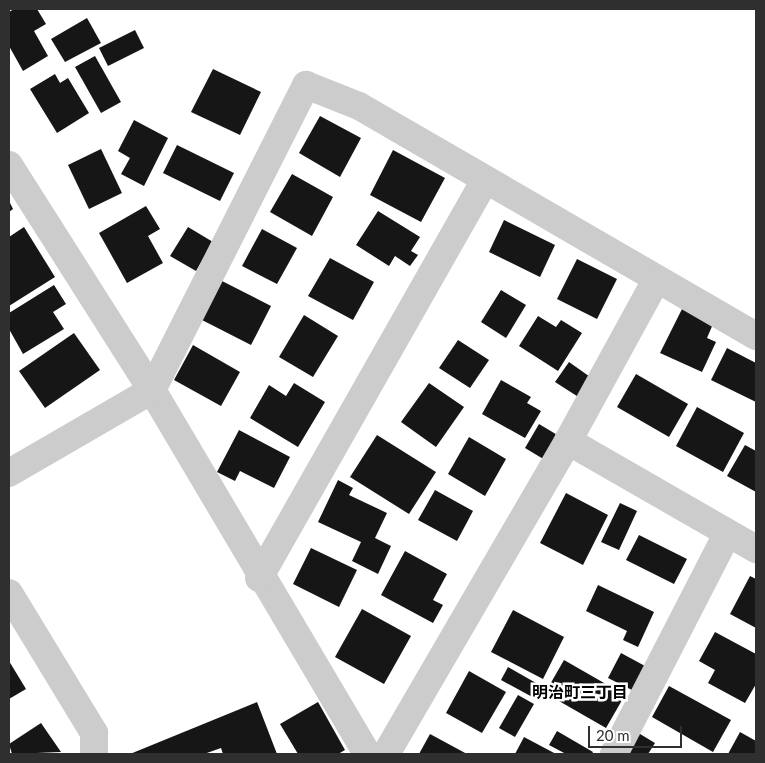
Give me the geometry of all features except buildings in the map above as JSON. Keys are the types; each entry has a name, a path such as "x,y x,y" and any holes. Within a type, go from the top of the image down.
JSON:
{"street":[{"path":"9,472 152,390 306,85 359,106 656,280 756,336"},
{"path":"9,165 152,390 259,578 367,754"},
{"path":"259,578 485,180"},
{"path":"386,754 568,441 656,280"},
{"path":"568,441 756,549"},
{"path":"614,754 727,534"},
{"path":"9,593 94,733 94,754"}],"district":[{"name":"明治町三丁目","path":"580,692"}]}
